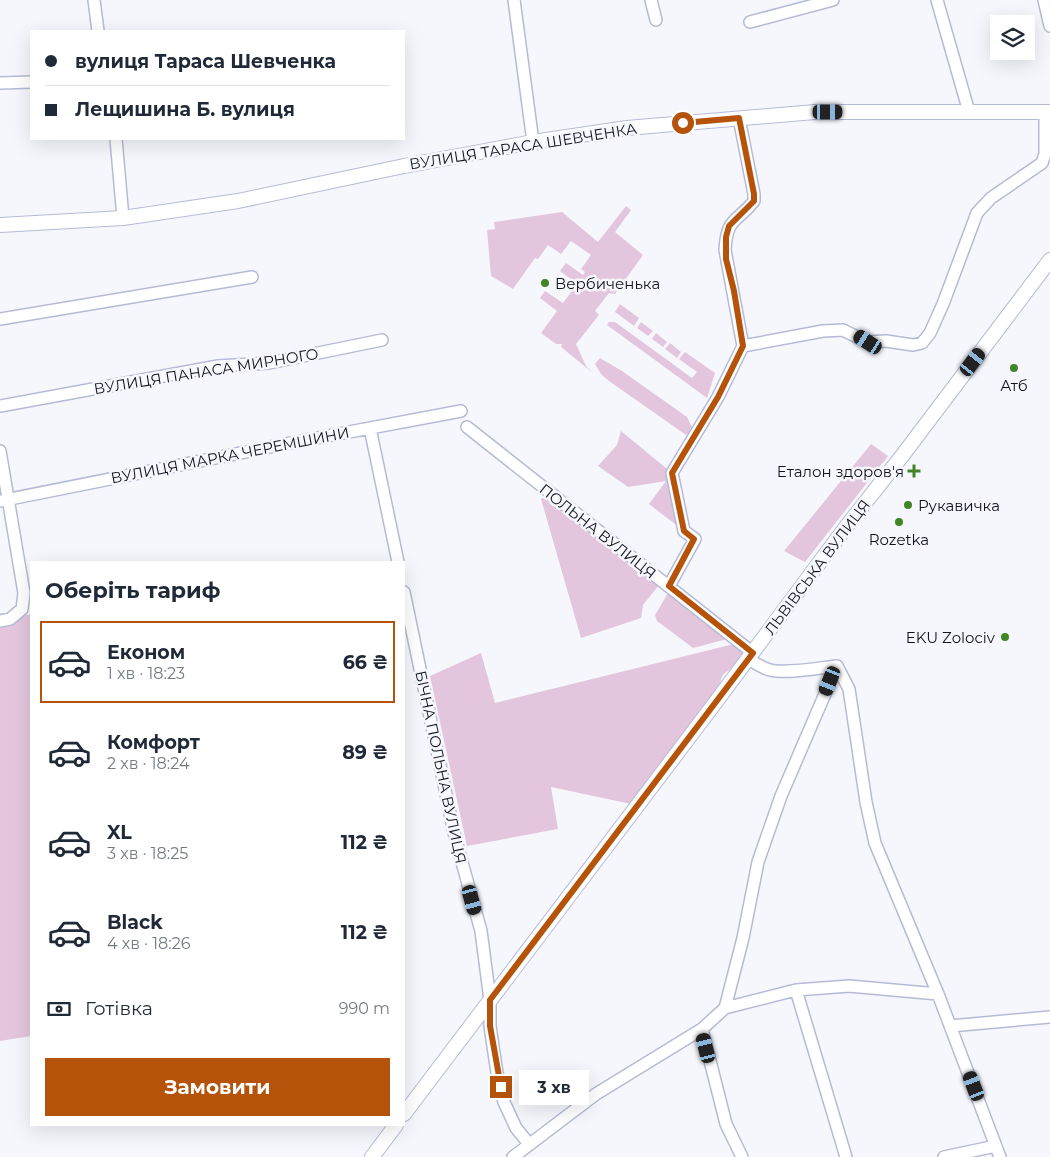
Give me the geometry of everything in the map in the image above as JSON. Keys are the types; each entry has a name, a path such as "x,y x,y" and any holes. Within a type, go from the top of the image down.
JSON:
{"main road":[{"name":"ВУЛИЦЯ ТАРАСА ШЕВЧЕНКА","path":"0,225 123,218 238,201 404,166 533,142 627,128 815,112 1047,112"},
{"name":"ЛЬВІВСЬКА ВУЛИЦЯ","path":"405,1113 751,656 846,527 1050,260"},
{"path":"372,1157 395,1126"}],"street":[{"path":"94,0 98,30"},
{"path":"514,0 533,142"},
{"path":"651,0 656,20"},
{"path":"750,22 833,0"},
{"path":"937,0 969,112"},
{"path":"1044,0 1050,26"},
{"path":"0,83 30,82"},
{"path":"743,346 822,331 843,330 868,342 886,341 913,345 922,343 930,333 943,304 968,232 977,213 991,198 1042,163 1045,154 1047,112"},
{"path":"669,586 694,539 684,531 672,473 718,397 743,346 725,250 729,226 754,201 739,118"},
{"path":"116,140 123,218"},
{"path":"0,319 252,277"},
{"name":"ВУЛИЦЯ ПАНАСА МИРНОГО","path":"0,406 218,366 269,363 382,340"},
{"name":"ВУЛИЦЯ МАРКА ЧЕРЕМШИНИ","path":"4,500 461,411"},
{"name":"ПОЛЬНА ВУЛИЦЯ","path":"467,427 669,586 751,656 761,667 781,671 837,666"},
{"path":"370,428 398,561"},
{"path":"0,451 4,500 24,593 22,609 10,619 0,621"},
{"name":"БІЧНА ПОЛЬНА ВУЛИЦЯ","path":"405,597 455,837 481,931 490,1000 490,1026 497,1072 504,1102 516,1128 529,1144"},
{"path":"837,666 849,689 866,802 875,843 938,994 998,1152 944,1157"},
{"path":"725,1008 743,938 758,862 781,796 837,666"},
{"path":"513,1157 596,1094 702,1028 725,1008 796,990 849,986 938,994"},
{"path":"796,990 846,1157"},
{"path":"950,1026 1050,1017"},
{"path":"702,1028 726,1124 742,1157"}],"shaded area":[{"path":"626,206 631,210 615,232 643,255 615,294 609,293 595,311 599,315 576,344 586,366 593,373 561,347 562,344 556,344 541,333 557,311 540,298 545,291 563,303 577,284 560,271 566,263 583,275 585,272 581,269 591,255 571,241 561,254 548,245 538,259 535,258 513,289 491,276 487,230 495,229 494,222 562,212 598,242"},
{"path":"620,304 639,318 634,326 615,312"},
{"path":"609,322 615,322 692,378 697,372 679,359 685,352 715,373 707,398 607,325"},
{"path":"641,322 653,331 648,336 637,328"},
{"path":"656,333 667,342 663,347 652,339"},
{"path":"670,343 681,352 677,358 665,349"},
{"path":"600,358 622,371 687,417 693,429 686,435 609,381 601,374 595,364"},
{"path":"621,431 672,473 684,531 649,504 666,481 628,487 598,466 617,445"},
{"path":"871,444 888,456 805,562 784,551"},
{"path":"547,496 659,585 643,605 641,618 581,638 541,499"},
{"path":"668,593 727,639 693,648 657,621 655,615"},
{"path":"30,614 30,1036 0,1041 0,621"},
{"path":"734,644 745,653 723,675 720,685 631,804 551,787 558,829 467,846 430,676 481,653 495,703"}],"place":[{"name":"Вербиченька","path":"545,283"},
{"name":"Атб","path":"1014,368"},
{"name":"Еталон здоров'я","path":"914,471"},
{"name":"Рукавичка","path":"908,505"},
{"name":"Rozetka","path":"899,522"},
{"name":"EKU Zolociv","path":"1005,637"}],"route":[{"path":"501,1087 490,1026 490,1000 753,653 669,586 694,539 684,531 672,473 718,397 743,346 725,250 729,226 754,201 739,118 683,123"}]}
